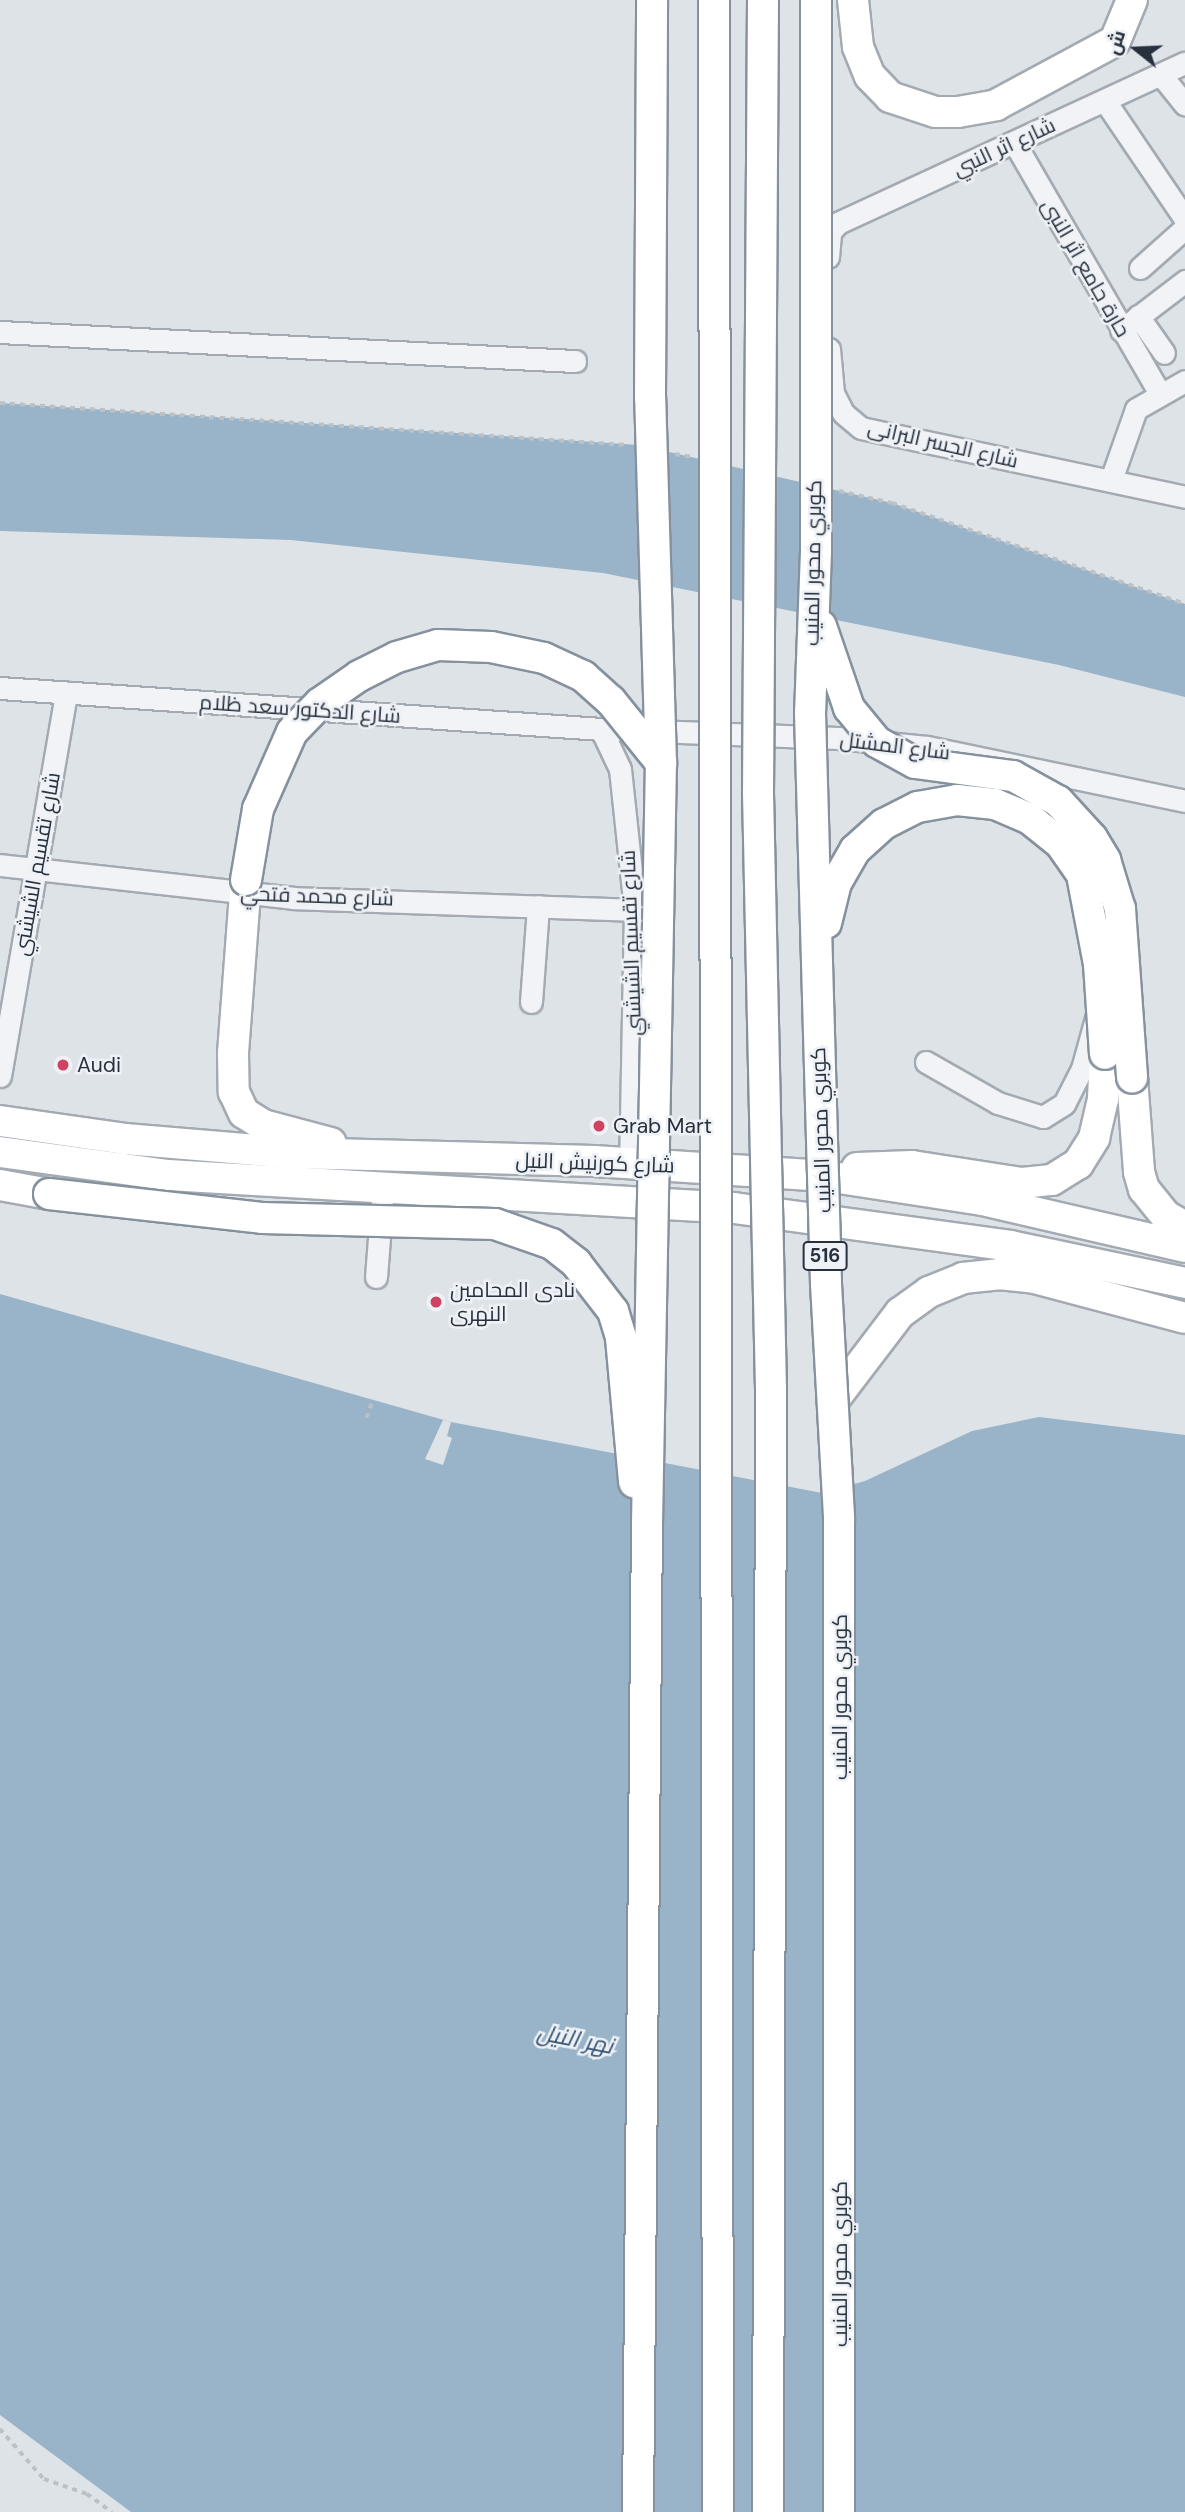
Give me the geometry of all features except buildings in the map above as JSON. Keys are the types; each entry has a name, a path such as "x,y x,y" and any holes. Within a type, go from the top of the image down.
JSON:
{"highway":[{"path":"638,2512 647,1524 661,763 650,397 652,0"},
{"path":"714,0 718,2512"},
{"path":"763,0 758,793 771,1388 768,2512"},
{"name":"كوبري محور المنيب","path":"816,0 815,608 810,713 826,1284 836,1397 841,2133 839,2512"},
{"path":"853,0 858,47 870,76 898,100 935,111 958,112 996,105 1115,41 1132,0"},
{"path":"815,608 849,708 877,742 915,763 1013,776 1058,801 1092,838 1105,860 1120,909 1139,1172 1144,1189 1166,1216 1185,1227"},
{"path":"382,1156 263,1125 244,1113 234,1092 233,1053 246,887 258,809 292,732 320,703 359,676 397,657 438,645 491,646 544,658 583,676 611,701 661,763"},
{"path":"817,997 826,920 836,883 855,850 884,824 919,807 957,800 995,804 1030,819 1060,843 1082,875 1100,964 1105,1054 1104,1099 1094,1138 1078,1164 1052,1180 1022,1182 883,1166 826,1176"},
{"name":"شارع كورنيش النيل","path":"0,1121 125,1139 382,1156 629,1162 826,1176 982,1200 1185,1247"},
{"name":"شارع كورنيش النيل","path":"0,1152 168,1175 734,1208 873,1224 1010,1246 1185,1283"},
{"path":"0,1185 49,1194 262,1218 495,1224 552,1244 576,1263 613,1311 624,1371 629,1454 647,1524"},
{"path":"836,1397 900,1313 929,1292 963,1278 999,1274 1035,1278 1185,1318"}],"street":[{"name":"شارع اثر النبي","path":"830,232 838,223 1184,62"},
{"path":"1161,75 1185,106"},
{"path":"1105,101 1185,219"},
{"name":"حارة جامع اثر النبى","path":"1014,142 1160,394"},
{"path":"1140,268 1185,228"},
{"name":"شارع الجسر البرانى","path":"830,232 829,365 833,393 844,413 861,428 1185,497"},
{"path":"1121,330 1185,281"},
{"path":"1138,316 1164,353"},
{"path":"0,332 575,361"},
{"path":"1111,480 1136,409 1185,381"},
{"name":"شارع الدكتور سعد ظلام","path":"0,688 601,729"},
{"name":"شارع تقسيم الشيشني","path":"1,1062 66,693"},
{"name":"شارع تقسيم الشيشني","path":"601,729 621,769 635,910 629,1162"},
{"name":"شارع المشتل","path":"601,729 838,738 927,747 1185,801"},
{"path":"926,1062 998,1102 1043,1117 1064,1104 1094,1032 1100,993 1098,915 1069,842 1015,798 1018,765"},
{"name":"شارع محمد فتحي","path":"0,865 36,871 246,887 635,910"},
{"path":"531,1002 538,906"},
{"path":"376,1277 383,1186"}],"path":[{"path":"0,403 639,446"},
{"path":"666,452 706,461"},
{"path":"826,488 892,503 1185,604"},
{"path":"366,1418 373,1400"},
{"path":"0,2429 44,2479 87,2494 112,2512"}],"water":[{"path":"0,403 639,445 892,503 1185,604 1185,697 1059,665 603,573 291,540 0,531"},
{"name":"نهر النيل","path":"0,1294 451,1422 822,1493 865,1481 972,1431 1039,1417 1185,1435 1185,2512 131,2512 0,2415"}],"pier":[{"path":"443,1420 451,1422 447,1436 452,1438 443,1465 425,1459"}],"place":[{"name":"Audi","path":"63,1065"},
{"name":"Grab Mart","path":"599,1126"},
{"name":"نادى المحامين النهرى","path":"436,1302"}]}
